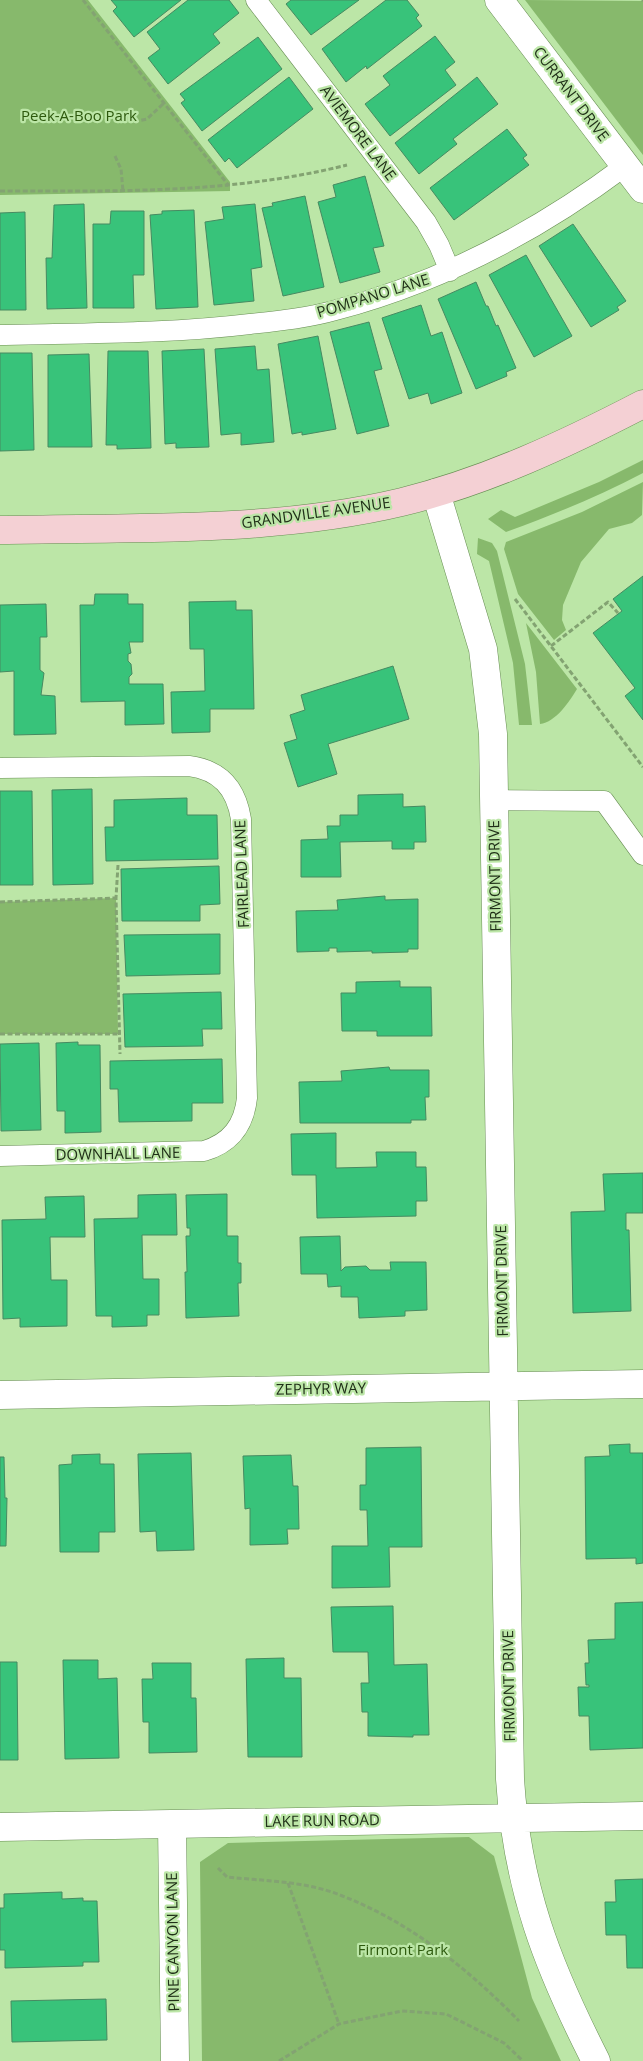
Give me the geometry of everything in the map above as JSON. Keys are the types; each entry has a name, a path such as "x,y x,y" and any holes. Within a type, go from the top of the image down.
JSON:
{"street":[{"name":"CURRANT DRIVE","path":"502,1 643,189"},
{"name":"GRANDVILLE AVENUE","path":"0,530 236,524 364,510 436,493 489,476 543,453 643,404"},
{"name":"FIRMONT DRIVE","path":"436,493 483,649 491,705 513,1818 525,1882 542,1944 567,2005 596,2061"},
{"name":"ZEPHYR WAY","path":"0,1395 643,1384"},
{"name":"LAKE RUN ROAD","path":"0,1827 643,1816"},
{"name":"PINE CANYON LANE","path":"172,1824 175,2061"}],"lane":[{"name":"AVIEMORE LANE","path":"256,0 426,222 439,245 450,271"},
{"name":"POMPANO LANE","path":"0,335 182,330 283,320 335,310 407,288 450,271 540,224 590,192 625,166"},
{"name":"FAIRLEAD LANE","path":"0,768 189,766 208,770 224,780 231,788 241,819 247,1098 243,1118 232,1136"},
{"path":"494,800 604,800 643,855"},
{"name":"DOWNHALL LANE","path":"0,1156 193,1153 214,1148 232,1136"}],"path":[{"path":"83,0 230,186"},
{"path":"134,122 148,119 164,103"},
{"path":"115,156 122,169 123,191"},
{"path":"0,192 123,191 230,186 304,176 377,158"},
{"path":"515,599 643,767"},
{"path":"551,646 608,602 618,613"},
{"path":"118,865 116,898 120,1054"},
{"path":"0,902 116,898"},
{"path":"0,1034 118,1034"},
{"path":"218,1868 227,1877 288,1883 339,1894 424,1937 460,1965 520,2021"},
{"path":"288,1883 339,2024"},
{"path":"279,2061 339,2024 402,2010 446,2014 504,2043 523,2061"}],"green space":[{"name":"Peek-A-Boo Park","path":"0,0 88,0 230,182 230,191 0,195"},
{"path":"525,0 643,1 643,155"},
{"path":"643,460 643,473 593,497 524,526 506,532 488,519 501,510 515,517 599,482"},
{"path":"643,482 642,515 632,523 609,529 581,562 563,605 562,620 566,630 554,640 518,594 504,549 506,542 582,512"},
{"path":"478,538 492,543 497,551 525,664 532,725 519,725 513,663 489,561 477,554"},
{"path":"526,623 577,689 557,715 551,720 540,724 536,672"},
{"path":"116,898 118,1034 0,1034 0,902"},
{"name":"Firmont Park","path":"469,1837 494,1856 532,1998 561,2061 202,2061 200,1862 228,1843"}],"building":[{"path":"111,0 181,0 134,37 113,11 117,7"},
{"path":"188,0 229,0 239,13 213,34 220,43 168,84 148,58 160,49 147,32"},
{"path":"291,0 359,0 311,35 286,4"},
{"path":"386,0 407,0 419,15 416,18 422,26 367,69 366,66 346,82 322,49"},
{"path":"435,36 455,62 445,70 456,85 390,136 365,104 390,85 383,76"},
{"path":"258,37 282,69 202,131 181,103 185,100 180,94"},
{"path":"289,77 313,109 237,168 229,158 225,162 208,140"},
{"path":"477,77 498,104 453,139 457,144 419,174 395,143"},
{"path":"507,129 527,155 523,158 529,165 454,220 430,188"},
{"path":"365,176 384,246 373,248 380,272 340,283 318,202 336,197 333,185"},
{"path":"305,196 324,287 283,296 262,208 273,206 272,203"},
{"path":"84,204 87,308 47,309 46,258 52,258 54,205"},
{"path":"255,204 262,267 251,269 254,301 214,305 205,222 224,219 222,207"},
{"path":"194,210 198,307 156,309 150,215 162,214 162,211"},
{"path":"111,211 144,211 144,275 133,275 134,308 93,308 93,224 110,224"},
{"path":"25,212 26,310 0,310 0,213"},
{"path":"573,224 626,301 617,307 619,310 591,327 539,246"},
{"path":"526,255 572,336 534,357 489,275"},
{"path":"476,282 496,326 498,325 516,368 506,372 507,376 476,389 438,299"},
{"path":"421,305 431,336 442,332 462,393 431,404 428,393 409,399 382,318"},
{"path":"369,322 382,369 374,371 389,426 357,434 330,332"},
{"path":"318,336 336,429 302,435 302,432 292,434 278,344"},
{"path":"255,346 257,370 269,369 274,442 241,445 241,433 221,435 215,349"},
{"path":"204,349 209,447 176,448 176,443 165,444 162,351"},
{"path":"108,351 148,351 151,448 117,449 117,445 106,445"},
{"path":"0,353 32,353 34,450 0,451"},
{"path":"89,354 92,447 48,447 48,355"},
{"path":"643,576 643,720 625,696 635,688 593,633 622,611 613,599"},
{"path":"95,594 128,594 128,604 143,604 143,642 129,642 131,653 128,654 128,661 131,664 132,674 129,677 129,684 163,684 164,724 125,725 125,701 81,702 80,605 94,605"},
{"path":"236,601 236,610 252,610 254,709 210,709 210,732 172,733 171,692 205,691 204,649 190,649 189,602"},
{"path":"46,604 47,637 40,637 40,670 44,673 41,695 55,696 56,734 14,735 14,671 0,672 0,605"},
{"path":"393,666 409,719 328,744 337,774 298,787 284,743 297,739 290,715 305,710 301,695"},
{"path":"92,789 93,884 53,885 52,790"},
{"path":"0,791 32,791 33,885 0,885"},
{"path":"403,794 403,807 425,806 426,842 414,842 414,849 392,849 392,841 340,842 341,877 301,877 301,840 328,839 327,826 340,826 340,815 358,815 358,795"},
{"path":"187,798 187,815 217,815 218,859 106,861 105,827 114,827 114,800"},
{"path":"219,866 220,904 200,905 200,921 122,921 121,869"},
{"path":"385,896 385,900 418,899 418,949 408,949 408,952 372,953 372,951 337,952 337,948 329,948 329,951 297,952 296,911 338,910 337,900"},
{"path":"220,934 220,974 126,976 124,935"},
{"path":"400,981 400,987 431,987 432,1036 377,1036 377,1031 342,1031 341,993 356,993 356,982"},
{"path":"221,992 222,1029 202,1029 203,1046 125,1047 123,994"},
{"path":"78,1042 78,1045 100,1045 101,1132 65,1133 65,1111 57,1111 56,1043"},
{"path":"39,1043 41,1130 1,1131 0,1044"},
{"path":"222,1059 223,1103 192,1103 192,1121 119,1122 118,1089 110,1089 110,1061"},
{"path":"389,1067 390,1070 429,1070 429,1097 425,1097 426,1120 411,1120 411,1123 300,1123 299,1082 342,1081 341,1071"},
{"path":"336,1133 336,1168 377,1167 376,1152 416,1152 416,1167 426,1167 427,1201 416,1201 416,1216 317,1218 316,1175 292,1175 291,1134"},
{"path":"643,1173 643,1213 626,1213 626,1230 629,1230 631,1311 573,1313 571,1212 605,1211 603,1174"},
{"path":"176,1194 177,1235 142,1235 143,1279 159,1279 159,1315 147,1315 147,1326 112,1327 112,1316 96,1316 94,1219 138,1218 138,1195"},
{"path":"227,1194 227,1236 238,1236 238,1263 241,1263 241,1283 238,1283 239,1316 186,1318 186,1236 190,1236 190,1228 187,1228 186,1195"},
{"path":"84,1196 85,1237 50,1237 51,1280 67,1280 67,1326 20,1327 20,1318 3,1319 2,1220 46,1219 45,1197"},
{"path":"340,1236 341,1271 345,1267 366,1266 370,1270 391,1270 390,1262 426,1262 427,1310 405,1311 405,1316 359,1318 358,1297 341,1297 341,1286 328,1287 327,1274 301,1274 300,1237"},
{"path":"630,1444 630,1453 643,1453 643,1563 636,1564 636,1558 586,1559 585,1457 610,1456 609,1445"},
{"path":"421,1447 422,1547 389,1547 390,1587 332,1588 332,1546 368,1546 367,1510 360,1510 360,1485 366,1485 366,1448"},
{"path":"191,1453 194,1550 157,1551 156,1531 140,1532 138,1454"},
{"path":"100,1454 100,1464 114,1464 115,1532 99,1532 99,1552 60,1552 59,1465 72,1464 72,1455"},
{"path":"291,1455 293,1486 298,1486 299,1529 287,1529 288,1544 250,1545 250,1508 245,1509 243,1456"},
{"path":"0,1457 4,1457 5,1498 7,1498 6,1546 0,1546"},
{"path":"643,1602 643,1748 590,1750 589,1716 579,1716 578,1687 589,1687 589,1685 586,1685 585,1663 589,1663 588,1640 615,1639 615,1603"},
{"path":"393,1606 394,1665 427,1664 429,1735 413,1735 413,1737 368,1736 368,1712 362,1712 361,1683 369,1683 368,1652 333,1652 331,1607"},
{"path":"284,1658 284,1678 301,1678 302,1757 248,1757 246,1659"},
{"path":"63,1660 98,1660 98,1679 117,1678 119,1758 65,1759"},
{"path":"0,1662 17,1662 18,1760 0,1760"},
{"path":"152,1663 191,1663 191,1698 196,1698 197,1752 149,1753 149,1722 143,1722 142,1679 153,1679"},
{"path":"643,1879 643,1968 627,1968 626,1935 606,1935 605,1902 616,1902 615,1880"},
{"path":"62,1892 62,1899 83,1898 83,1901 97,1901 99,1962 83,1962 83,1966 5,1968 5,1950 0,1950 0,1908 4,1908 4,1894"},
{"path":"106,1999 107,2040 12,2042 11,2001"}]}
